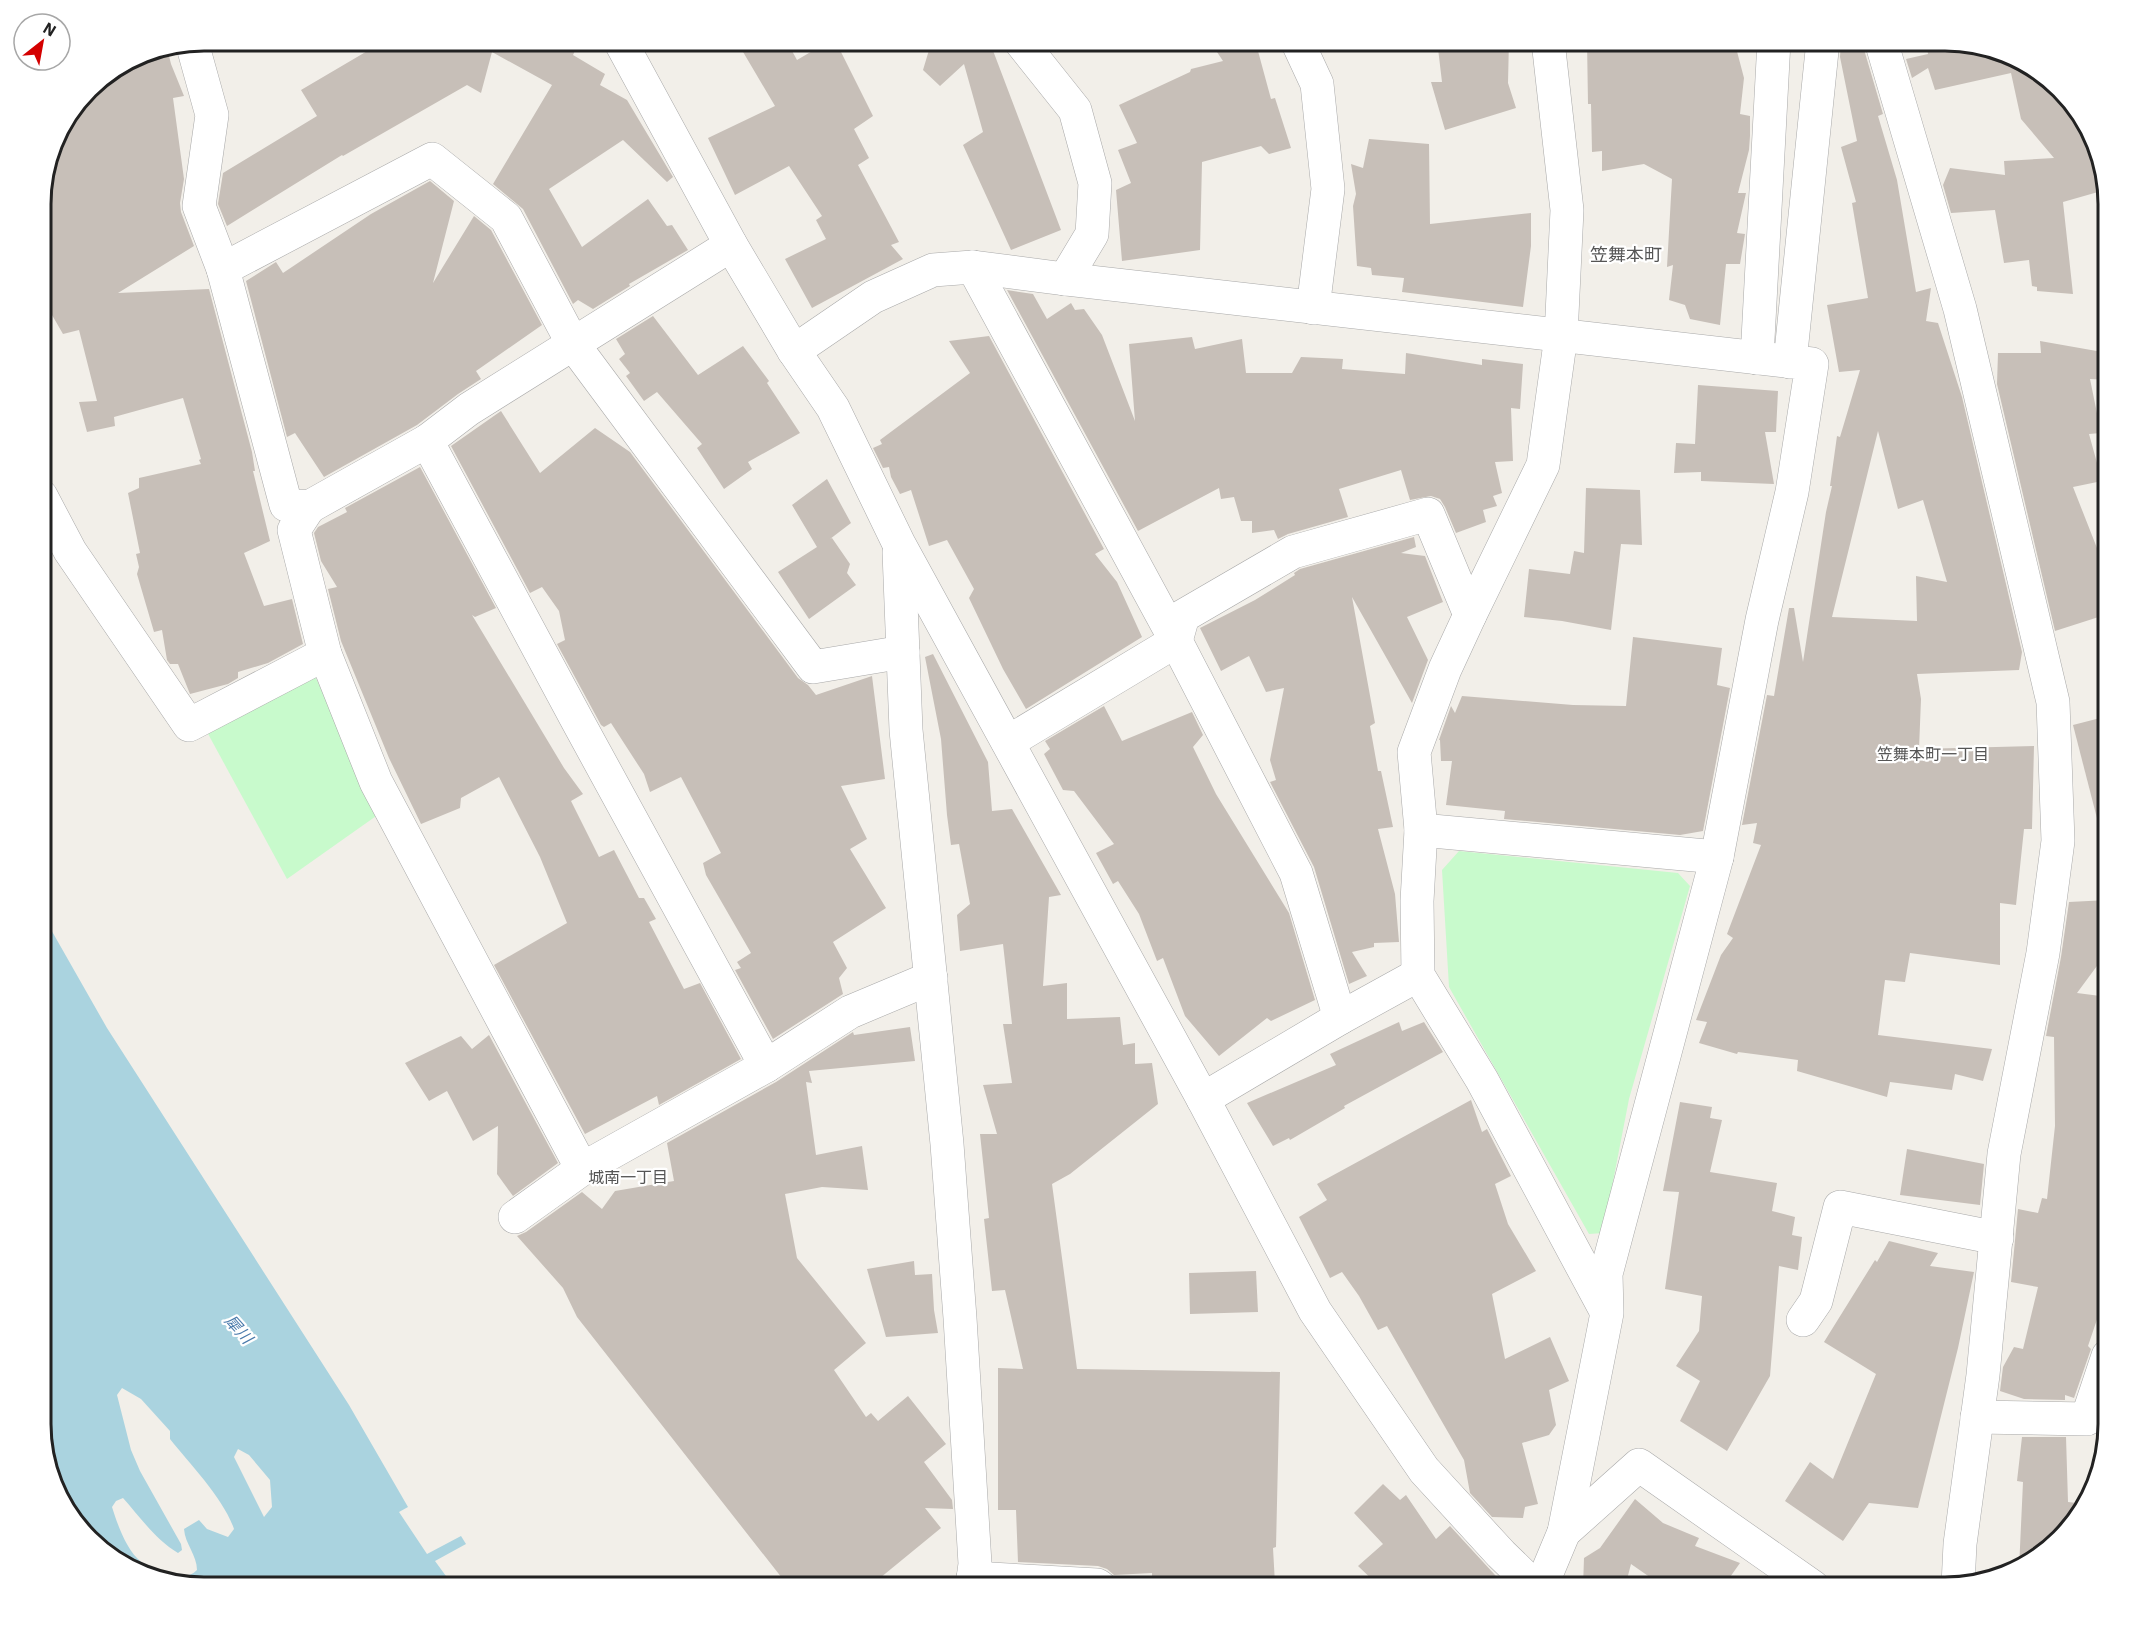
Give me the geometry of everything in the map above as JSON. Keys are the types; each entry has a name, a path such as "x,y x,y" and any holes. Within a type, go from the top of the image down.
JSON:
{"street":[{"path":"194,51 212,115 199,206 223,269 286,505 309,507"},
{"path":"626,51 731,245 794,351 833,408 899,544 1203,1099 1315,1311 1424,1470 1501,1554 1525,1577"},
{"path":"1029,51 1075,110 1095,183 1092,234 1065,279"},
{"path":"1303,51 1317,84 1328,189 1313,308"},
{"path":"1549,51 1567,210 1561,336 1544,465 1445,669 1414,752 1421,830 1417,902 1418,975 1482,1080 1607,1313"},
{"path":"1757,358 1773,51"},
{"path":"1790,362 1822,51"},
{"path":"1884,51 1960,309 2053,702 2058,841 2043,953 2004,1154 1997,1238 1960,1544 1958,1576"},
{"path":"223,269 432,159 506,218 573,344 813,667 903,652"},
{"path":"582,1169 376,782 325,654 294,530 309,507 427,441 469,409 731,245"},
{"path":"794,351 873,297 933,270 973,267 1812,364 1792,492 1762,620 1717,857 1606,1274 1607,1313 1564,1532 1544,1577"},
{"path":"973,267 1176,641 1296,873 1340,1018"},
{"path":"427,441 766,1066"},
{"path":"1008,742 1176,641 1183,616 1293,552 1428,514 1470,615"},
{"path":"51,515 70,551 189,725 325,654"},
{"path":"899,544 906,730 947,1144 960,1318 975,1564 974,1577"},
{"path":"1421,830 1717,857"},
{"path":"1203,1099 1418,975"},
{"path":"515,1217 582,1169 766,1066 850,1012 931,978"},
{"path":"1803,1320 1816,1301 1840,1207 1997,1238"},
{"path":"1977,1417 2087,1419 2098,1388"},
{"path":"1564,1532 1639,1465 1800,1577"}],"green space":[{"path":"315,676 379,814 287,879 207,732"},
{"path":"1459,851 1678,873 1690,886 1629,1099 1603,1233 1589,1234 1449,987 1442,870"}],"water":[{"name":"犀川","path":"51,930 107,1028 349,1405 408,1507 399,1512 427,1554 461,1536 466,1544 435,1561 447,1577 186,1576 197,1570 184,1529 199,1520 207,1529 228,1537 234,1529 215,1494 170,1439 170,1431 141,1399 122,1388 117,1395 131,1450 140,1471 181,1544 182,1550 178,1553 163,1542 123,1498 116,1501 112,1507 125,1541 135,1556 141,1562 154,1568 178,1575 174,1574 155,1569 127,1557 96,1532 71,1501 56,1464 51,1434","holes":["238,1449 249,1455 270,1480 272,1507 264,1517 234,1457"]}],"building":[{"path":"367,51 575,51 573,55 605,74 600,85 627,100 673,177 667,182 623,140 549,189 582,247 648,199 667,226 672,225 688,250 629,284 630,286 593,309 578,300 573,304 523,209 493,184 552,85 492,52 481,93 467,85 342,155 227,226 218,204 223,173 317,116 301,90"},
{"path":"742,51 792,51 797,60 812,51 840,51 873,116 854,129 869,158 858,165 899,242 891,245 903,259 812,308 785,259 826,239 816,220 822,216 789,166 735,195 708,138 775,106"},
{"path":"929,51 993,51 1061,230 1011,250 963,145 983,132 964,64 940,86 923,70"},
{"path":"1216,51 1258,51 1271,99 1275,98 1291,148 1269,154 1261,146 1202,162 1200,250 1122,261 1116,190 1131,183 1118,150 1137,143 1119,105 1190,72 1191,69 1223,61"},
{"path":"1438,51 1509,51 1508,83 1516,108 1445,130 1431,82 1442,82"},
{"path":"1587,51 1737,51 1744,78 1740,114 1750,116 1749,150 1738,193 1746,193 1737,233 1745,234 1740,264 1726,264 1720,325 1690,319 1685,305 1669,300 1673,265 1667,267 1672,179 1644,164 1602,171 1602,151 1592,152 1591,104 1588,104"},
{"path":"1840,51 1864,51 1883,114 1878,116 1897,180 1916,292 1931,288 1926,321 1938,323 1962,397 2022,652 2019,670 1917,674 1921,699 1919,749 2034,746 2032,829 2024,829 2016,905 2000,903 2000,965 1910,953 1905,982 1885,980 1878,1035 1992,1049 1983,1081 1955,1074 1952,1090 1890,1082 1887,1097 1797,1071 1798,1060 1738,1052 1737,1054 1699,1043 1707,1022 1696,1020 1721,955 1733,938 1727,934 1761,845 1753,843 1757,823 1742,825 1767,695 1774,696 1789,608 1794,608 1803,662 1832,486 1830,486 1837,436 1840,437 1860,370 1839,372 1827,305 1868,298 1852,203 1856,202 1841,147 1857,141","holes":["1878,431 1898,509 1923,500 1947,582 1916,576 1917,621 1832,617"]},
{"path":"1928,51 1965,52 1994,59 2022,71 2046,89 2072,119 2090,155 2097,192 2063,202 2073,294 2037,291 2037,287 2032,286 2029,260 2004,263 1995,210 1951,213 1943,185 1950,168 2005,175 2004,161 2054,158 2021,119 2011,73 1935,90 1928,68 1912,78 1906,59 1928,54"},
{"path":"169,55 184,96 173,98 184,179 180,203 181,212 194,246 118,293 209,289 252,452 255,471 253,471 270,541 244,553 264,606 292,599 303,644 268,663 238,672 238,678 228,684 190,694 178,664 170,664 167,660 162,630 154,632 137,574 139,567 136,554 140,553 128,493 139,488 139,478 201,464 183,398 114,417 115,426 87,432 79,402 97,401 79,330 63,334 51,313 51,194 56,164 63,145 71,127 103,89 127,71"},
{"path":"1369,139 1429,144 1430,224 1531,213 1531,246 1523,307 1402,292 1404,278 1372,275 1371,268 1357,266 1353,206 1356,194 1351,164 1363,168"},
{"path":"430,181 454,201 433,283 474,216 491,230 542,325 476,371 481,379 417,425 324,477 295,433 287,437 246,281 276,262 283,273 371,214"},
{"path":"1007,290 1033,294 1047,319 1071,303 1075,310 1084,309 1102,335 1135,421 1129,344 1192,337 1195,349 1242,339 1246,373 1292,373 1301,357 1343,359 1342,369 1405,374 1406,353 1482,365 1482,359 1523,364 1520,409 1511,408 1513,461 1495,462 1502,493 1493,496 1497,506 1483,510 1486,522 1456,533 1440,499 1431,496 1410,500 1401,470 1339,489 1348,517 1278,539 1274,530 1252,533 1252,521 1241,521 1234,497 1221,499 1219,488 1138,531"},
{"path":"653,316 698,375 743,346 769,381 767,383 800,433 748,462 752,469 724,489 697,448 702,444 657,392 644,401 626,376 630,373 619,359 625,354 616,339"},
{"path":"989,336 1104,549 1095,554 1117,582 1142,637 1026,709 1003,669 969,598 974,589 947,540 929,546 911,490 900,494 891,477 889,467 883,468 873,448 882,444 880,440 970,373 949,341"},
{"path":"2040,341 2098,351 2098,379 2090,379 2098,418 2098,433 2089,434 2098,467 2098,482 2073,487 2098,551 2098,617 2055,631 1997,384 1998,353 2041,353"},
{"path":"1698,385 1778,391 1776,432 1765,432 1774,484 1701,481 1701,472 1674,473 1676,443 1695,444"},
{"path":"501,411 540,473 595,428 630,452 798,678 816,695 872,676 885,779 841,786 867,839 850,849 886,908 833,942 847,968 839,978 843,994 773,1039 735,970 741,968 737,962 751,953 706,875 703,863 721,853 681,777 650,792 644,774 611,723 604,727 601,725 557,644 565,640 559,611 542,587 530,593 451,446"},
{"path":"420,467 496,608 475,617 472,615 564,768 583,794 571,801 599,857 614,850 639,898 644,898 656,919 649,922 684,989 700,983 741,1059 659,1105 657,1096 585,1134 494,965 567,923 540,857 499,777 461,798 460,808 421,824 389,758 341,641 328,589 337,587 321,561 314,533 318,527 347,512 345,508"},
{"path":"827,479 851,523 830,539 832,538 850,564 847,573 856,585 809,619 778,572 817,547 792,505"},
{"path":"1586,488 1640,490 1642,545 1621,544 1611,630 1524,617 1529,569 1570,574 1574,551 1584,553"},
{"path":"1414,537 1416,547 1401,553 1425,556 1443,602 1407,617 1428,660 1412,703 1352,597 1375,723 1370,726 1378,771 1381,771 1393,827 1378,829 1395,894 1399,942 1374,943 1374,947 1352,952 1367,976 1349,984 1314,867 1270,782 1276,780 1270,760 1284,688 1266,692 1249,656 1221,671 1200,628 1255,600 1295,575 1294,573 1300,569"},
{"path":"1633,637 1722,648 1717,685 1730,688 1703,831 1680,835 1504,819 1505,811 1446,805 1452,761 1441,761 1439,740 1451,706 1455,713 1462,696 1573,705 1626,706"},
{"path":"933,654 988,762 992,811 1012,809 1061,895 1049,897 1043,986 1067,983 1067,1019 1120,1017 1123,1045 1135,1043 1135,1064 1152,1063 1158,1104 1070,1174 1052,1184 1077,1369 1280,1372 1276,1547 1273,1548 1275,1577 1152,1577 1152,1573 1114,1575 1098,1566 1018,1562 1016,1510 998,1510 998,1368 1023,1369 1005,1290 992,1291 984,1219 989,1218 980,1134 997,1134 983,1085 1012,1083 1003,1024 1012,1024 1003,944 960,951 957,915 970,904 959,844 951,845 941,739 925,657"},
{"path":"1104,706 1122,741 1192,712 1203,735 1193,747 1216,794 1289,913 1315,1000 1271,1021 1267,1018 1219,1056 1185,1016 1163,958 1157,961 1139,914 1118,881 1113,884 1096,853 1114,844 1074,791 1063,790 1044,754 1050,749 1045,741"},
{"path":"2098,719 2098,822 2073,725"},
{"path":"2098,901 2098,965 2077,993 2098,996 2098,1316 2088,1346 2091,1349 2074,1398 2065,1395 2065,1400 2024,1399 2000,1391 2003,1367 2014,1347 2023,1349 2038,1287 2011,1282 2018,1209 2038,1213 2042,1198 2047,1199 2055,1126 2054,1037 2046,1036 2069,902"},
{"path":"1399,1022 1402,1031 1424,1022 1443,1052 1344,1106 1345,1108 1290,1140 1289,1138 1273,1146 1247,1103 1336,1065 1330,1054"},
{"path":"910,1027 915,1061 809,1071 812,1083 806,1082 816,1155 862,1146 868,1190 822,1187 785,1194 797,1258 866,1343 834,1370 866,1417 871,1413 878,1421 908,1396 946,1444 924,1462 952,1500 953,1509 925,1508 941,1528 881,1577 781,1577 577,1317 563,1288 517,1236 582,1192 602,1209 615,1191 674,1181 667,1143 776,1082 853,1032 854,1035"},
{"path":"489,1035 558,1163 513,1196 497,1174 498,1126 473,1141 447,1091 429,1101 405,1063 461,1036 472,1049"},
{"path":"1471,1100 1482,1132 1487,1129 1511,1176 1495,1184 1508,1224 1536,1271 1492,1294 1505,1359 1550,1337 1569,1381 1549,1390 1556,1425 1549,1435 1522,1443 1538,1504 1525,1507 1523,1518 1492,1517 1470,1493 1464,1460 1387,1326 1378,1330 1342,1272 1330,1278 1299,1217 1327,1200 1317,1184"},
{"path":"1680,1102 1712,1107 1710,1118 1722,1120 1710,1172 1777,1183 1772,1211 1795,1217 1792,1235 1802,1237 1798,1270 1779,1266 1770,1376 1727,1451 1680,1421 1700,1381 1676,1366 1699,1331 1702,1296 1665,1289 1679,1192 1663,1191"},
{"path":"1907,1149 1984,1164 1980,1205 1900,1195"},
{"path":"1889,1241 1938,1253 1930,1266 1974,1272 1958,1348 1918,1508 1869,1503 1843,1541 1785,1501 1810,1462 1833,1479 1876,1374 1824,1342"},
{"path":"914,1261 915,1275 932,1274 938,1333 886,1337 867,1269"},
{"path":"1256,1271 1258,1312 1190,1314 1189,1273"},
{"path":"2022,1437 2066,1437 2068,1502 2076,1503 2046,1539 2020,1557 2023,1482 2017,1481"},
{"path":"1383,1484 1400,1500 1406,1495 1436,1539 1450,1526 1497,1577 1370,1577 1358,1566 1383,1544 1354,1513"},
{"path":"1635,1499 1663,1523 1699,1538 1695,1546 1740,1563 1730,1577 1650,1577 1631,1564 1628,1577 1583,1577 1584,1558 1600,1548"}],"district":[{"name":"笠舞本町","path":"1626,254"},
{"name":"笠舞本町一丁目","path":"1933,754"},
{"name":"城南一丁目","path":"628,1177"}]}
